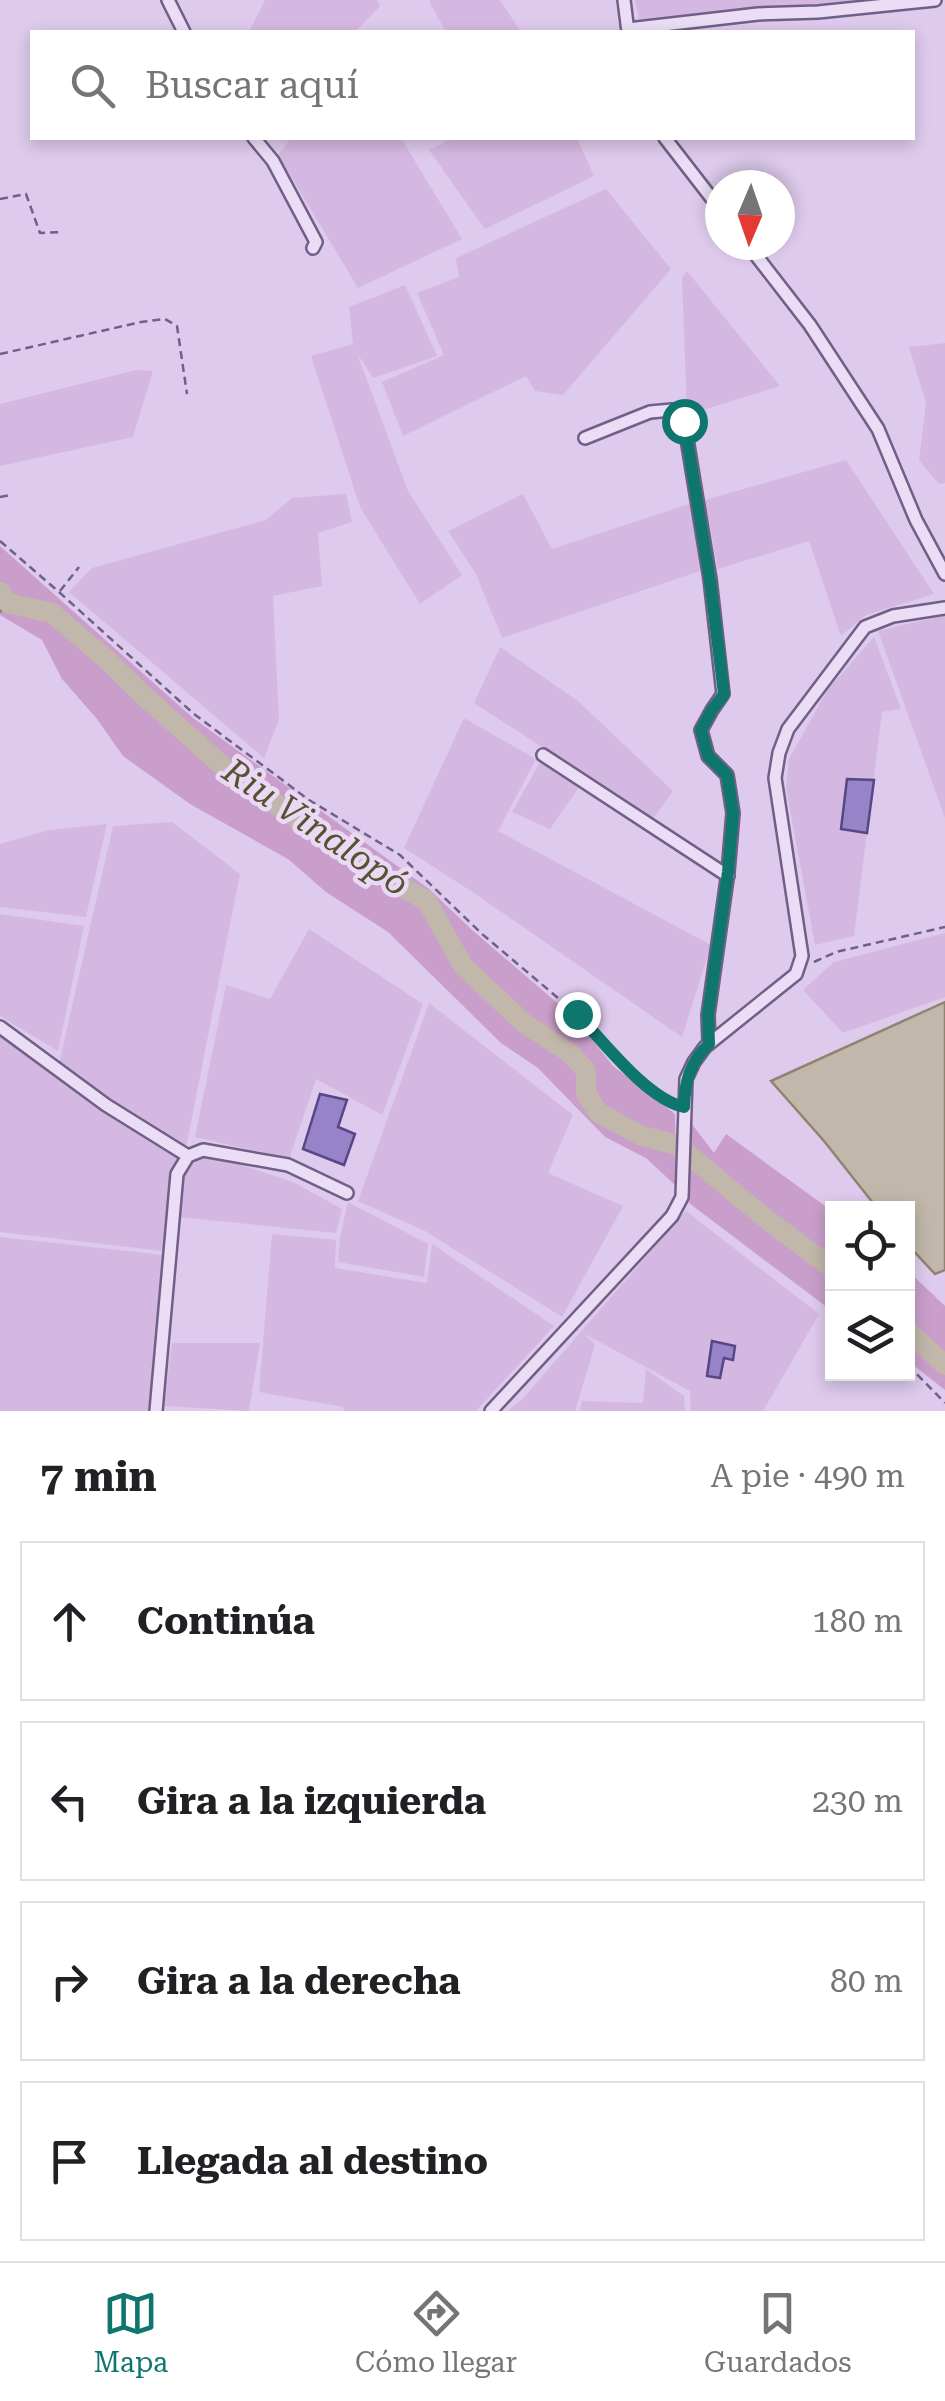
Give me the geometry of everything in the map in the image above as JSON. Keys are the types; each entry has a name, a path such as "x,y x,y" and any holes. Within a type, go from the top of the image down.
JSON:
{"street":[{"path":"168,0 183,30"},
{"path":"624,0 628,30"},
{"path":"636,30 758,14 936,0"},
{"path":"256,140 274,162 316,242 313,248"},
{"path":"667,140 705,190"},
{"path":"759,260 810,326 878,429 916,520 945,574"},
{"path":"585,438 650,412 672,410 684,421 724,694 701,730 708,756 727,775 733,813 708,1015 709,1044"},
{"path":"491,1411 672,1216 682,1198 684,1184 686,1079 694,1062 709,1044 796,974 802,956 775,778 788,729 865,627 893,616 945,608"},
{"path":"543,755 728,876"},
{"path":"0,1027 106,1106 188,1156"},
{"path":"156,1411 177,1174 188,1156 203,1150 288,1166 347,1193"}],"path":[{"path":"0,200 26,194 40,233 61,232"},
{"path":"0,354 165,319 177,326 187,394"},
{"path":"0,497 10,494"},
{"path":"0,541 194,714 310,800 400,855 482,934 577,1014 648,1088 684,1107"},
{"path":"60,592 79,567"},
{"path":"796,974 836,952 945,927"},
{"path":"915,1373 945,1403"}],"shaded area":[{"path":"265,0 377,0 380,6 357,30 250,30"},
{"path":"500,0 520,30 445,30 429,1"},
{"path":"635,0 868,0 640,23"},
{"path":"289,140 402,140 462,239 358,288 278,155"},
{"path":"449,140 578,140 594,176 485,229 429,150"},
{"path":"606,189 671,269 563,395 535,391 526,376 403,436 382,382 444,355 417,293 459,277 456,258"},
{"path":"687,271 780,386 687,415 682,278"},
{"path":"405,285 437,356 373,378 357,353 408,491 462,575 420,604 360,507 311,356 353,344 349,307"},
{"path":"945,343 945,483 939,484 919,460 926,403 909,347"},
{"path":"136,370 153,371 133,437 0,466 0,404"},
{"path":"846,460 934,594 866,615 841,636 809,541 718,569 705,500"},
{"path":"346,494 352,522 318,533 322,586 273,596 279,720 264,758 69,592 92,568 266,520 292,498"},
{"path":"523,494 552,549 692,503 700,571 502,638 476,574 448,531"},
{"path":"0,546 193,718 429,889 555,1001 613,1066 675,1114 676,1186 646,1158 605,1137 538,1068 501,1043 388,932 326,892 288,859 190,804 123,756 62,679 42,640 0,615"},
{"path":"945,615 945,818 878,631"},
{"path":"874,637 901,709 882,712 854,936 815,945 786,788 789,759 828,689"},
{"path":"500,647 578,701 673,791 653,819 474,703"},
{"path":"464,718 536,759 498,831 711,945 682,1037 404,848"},
{"path":"540,762 580,786 550,829 512,812"},
{"path":"172,822 240,874 162,1251 0,1232 0,1036 56,1077 113,826"},
{"path":"107,824 86,917 0,907 0,844 49,830"},
{"path":"0,914 84,926 58,1051 0,1016"},
{"path":"309,929 423,1004 382,1115 316,1079 289,1159 195,1137 226,985 270,999"},
{"path":"945,933 945,997 843,1033 803,990 834,962"},
{"path":"945,1002 945,1270 935,1274 915,1253 915,1201 871,1201 771,1081"},
{"path":"429,1003 573,1115 548,1173 623,1206 562,1317 425,1231 358,1201"},
{"path":"691,1123 714,1153 726,1134 825,1206 825,1306 689,1203"},
{"path":"207,1157 293,1182 342,1209 336,1233 179,1217 184,1174 194,1160"},
{"path":"348,1202 428,1244 424,1277 338,1262"},
{"path":"686,1211 819,1314 763,1411 691,1411 690,1391 585,1334 595,1345 575,1411 508,1411 524,1397"},
{"path":"272,1234 336,1240 335,1268 427,1283 432,1244 554,1326 476,1411 344,1411 343,1407 259,1392"},
{"path":"0,1237 164,1255 148,1411 0,1411"},
{"path":"915,1278 945,1306 945,1390 915,1366"},
{"path":"172,1343 260,1343 249,1411 164,1406"},
{"path":"646,1369 684,1396 685,1411 580,1411 582,1401 643,1403"}],"building":[{"path":"847,779 874,780 867,833 841,829"},
{"path":"320,1094 347,1100 338,1127 355,1134 344,1165 303,1149"},
{"path":"712,1341 735,1346 733,1360 724,1358 720,1378 707,1376"}],"waterway":[{"name":"Riu Vinalopó","path":"0,592 8,603 52,613 226,769 365,866 427,901 463,966 524,1023 571,1054 586,1071 586,1094 599,1113 640,1135 677,1145 825,1263"},
{"path":"0,611 8,603"},
{"name":"Riu Vinalopó","path":"915,1337 945,1365"}],"route":[{"path":"577,1014 648,1088 684,1107 686,1079 709,1044 708,1015 733,813 727,775 708,756 701,730 724,694 684,421"}]}
